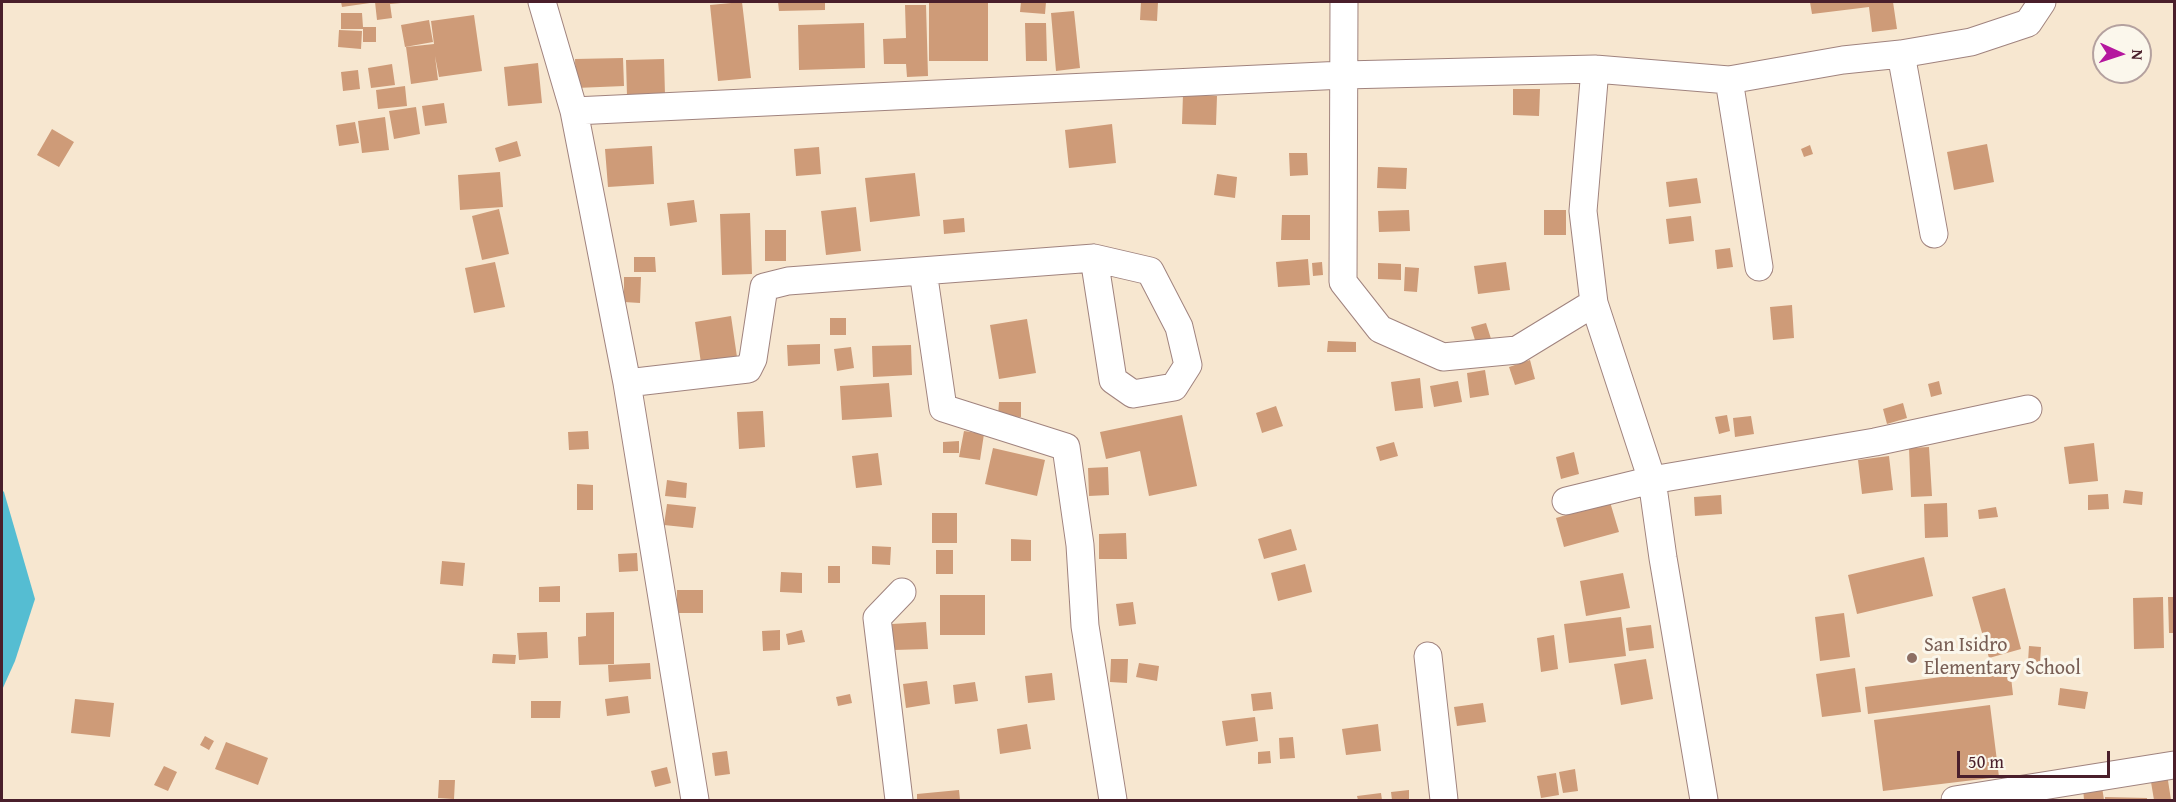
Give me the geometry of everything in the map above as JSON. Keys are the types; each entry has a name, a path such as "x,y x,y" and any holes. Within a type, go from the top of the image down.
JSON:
{"street":[{"path":"542,2 574,111 627,383 695,801"},
{"path":"1344,2 1343,282 1380,329 1443,357 1517,350 1594,303"},
{"path":"574,111 1344,75 1595,69 1729,80 1844,60 1901,54 1971,42 2028,23 2042,2"},
{"path":"1901,54 1934,234"},
{"path":"1595,69 1583,211 1594,303 1652,480 1704,801"},
{"path":"1729,80 1759,267"},
{"path":"627,383 748,369 753,359 764,287 788,281 976,265 1094,258 1150,271 1179,327 1188,365 1174,387 1133,394 1113,380 1094,258"},
{"path":"923,271 943,408 1066,447 1080,545 1085,627 1113,801"},
{"path":"1566,501 1652,480 1875,442 2028,409"},
{"path":"899,801 877,618 902,591"},
{"path":"1428,656 1444,801"},
{"path":"1955,801 2175,765"}],"water":[{"path":"2,490 35,599 15,661 2,690"}],"building":[{"path":"341,2 370,2 370,3 342,7"},
{"path":"375,2 401,3 390,4 392,18 377,20"},
{"path":"742,2 751,78 718,81 710,5"},
{"path":"778,2 825,2 825,10 779,11"},
{"path":"929,2 988,2 988,61 929,61"},
{"path":"1021,2 1046,2 1045,14 1020,12"},
{"path":"1141,2 1158,2 1157,21 1140,20"},
{"path":"1810,2 1893,2 1897,29 1872,32 1869,7 1812,14"},
{"path":"905,5 926,5 928,76 907,77 906,64 884,64 883,39 906,38"},
{"path":"1074,11 1080,68 1056,71 1051,13"},
{"path":"341,13 362,13 363,27 376,27 376,42 363,42 363,29 341,29"},
{"path":"474,15 482,71 439,77 435,56 438,80 411,84 406,47 434,44 431,21"},
{"path":"429,20 433,42 405,47 401,25"},
{"path":"864,23 865,68 799,70 798,25"},
{"path":"1025,23 1046,23 1047,61 1026,61"},
{"path":"339,30 362,31 361,49 338,47"},
{"path":"623,58 624,86 576,88 575,59"},
{"path":"664,59 665,95 627,96 626,60"},
{"path":"538,63 542,103 508,106 504,67"},
{"path":"392,64 395,85 371,88 368,68"},
{"path":"358,70 360,89 343,91 341,72"},
{"path":"405,86 407,106 378,109 376,90"},
{"path":"1513,89 1540,89 1539,116 1513,115"},
{"path":"1183,94 1217,96 1216,125 1182,124"},
{"path":"444,103 447,123 425,126 422,106"},
{"path":"416,107 420,134 394,139 389,111"},
{"path":"385,117 389,150 362,153 358,121"},
{"path":"355,122 359,143 339,146 336,125"},
{"path":"1112,124 1116,163 1069,168 1065,130"},
{"path":"52,129 74,142 59,167 37,155"},
{"path":"517,141 521,156 499,162 495,148"},
{"path":"1987,144 1994,182 1954,190 1947,152"},
{"path":"1810,145 1813,154 1804,157 1801,149"},
{"path":"652,146 654,184 608,187 605,149"},
{"path":"819,147 821,174 796,176 794,149"},
{"path":"1289,153 1307,153 1308,175 1290,176"},
{"path":"1378,167 1407,168 1406,189 1377,188"},
{"path":"500,172 503,207 460,210 458,175"},
{"path":"915,173 920,216 870,222 865,178"},
{"path":"1217,174 1237,177 1235,198 1214,195"},
{"path":"1697,178 1701,203 1669,207 1666,182"},
{"path":"694,200 697,222 670,226 667,203"},
{"path":"856,207 861,251 826,255 821,211"},
{"path":"499,209 509,254 482,260 472,216"},
{"path":"1409,210 1410,231 1379,232 1378,211"},
{"path":"1544,210 1566,210 1566,235 1544,235"},
{"path":"750,213 752,274 722,275 720,214"},
{"path":"1282,215 1310,215 1310,240 1281,240"},
{"path":"1691,216 1694,241 1669,244 1666,219"},
{"path":"964,218 965,232 944,234 943,220"},
{"path":"765,230 786,230 786,261 765,261"},
{"path":"1730,248 1733,267 1717,269 1715,250"},
{"path":"634,257 655,257 656,272 634,272"},
{"path":"1308,259 1310,285 1278,287 1276,262"},
{"path":"495,262 505,307 474,313 465,268"},
{"path":"1322,262 1323,275 1313,276 1312,263"},
{"path":"1506,262 1510,290 1478,294 1474,266"},
{"path":"1378,263 1401,264 1401,280 1378,279"},
{"path":"1405,267 1419,268 1417,292 1404,291"},
{"path":"624,277 641,277 640,303 624,302"},
{"path":"1792,305 1794,338 1773,340 1770,307"},
{"path":"731,316 737,357 701,363 695,322"},
{"path":"830,318 846,318 846,335 830,335"},
{"path":"1027,319 1036,373 999,379 990,325"},
{"path":"1486,323 1493,345 1478,350 1471,327"},
{"path":"1328,341 1356,342 1356,352 1327,352"},
{"path":"820,344 820,364 788,366 787,345"},
{"path":"911,345 912,375 873,377 872,346"},
{"path":"851,347 854,368 837,371 834,349"},
{"path":"1530,360 1535,379 1515,385 1509,367"},
{"path":"1485,370 1489,395 1470,398 1467,373"},
{"path":"1420,378 1423,408 1395,411 1391,382"},
{"path":"1458,381 1462,402 1434,407 1430,386"},
{"path":"1939,381 1942,394 1931,397 1928,384"},
{"path":"889,383 892,417 842,420 840,386"},
{"path":"999,402 1021,402 1021,417 998,416"},
{"path":"1903,403 1907,418 1887,424 1883,409"},
{"path":"1276,406 1283,426 1262,433 1256,413"},
{"path":"763,411 765,447 739,449 737,412"},
{"path":"1182,415 1197,486 1149,496 1140,451 1106,459 1100,432"},
{"path":"1727,415 1730,431 1719,434 1715,417"},
{"path":"1751,416 1754,434 1735,437 1733,418"},
{"path":"588,431 589,449 569,450 568,432"},
{"path":"964,431 984,434 980,460 959,457"},
{"path":"959,441 959,453 943,453 943,442"},
{"path":"1394,442 1398,456 1380,461 1376,447"},
{"path":"2094,443 2098,481 2069,484 2064,447"},
{"path":"1929,447 1932,496 1911,497 1909,448"},
{"path":"993,448 1045,460 1037,496 985,484"},
{"path":"1574,452 1579,474 1561,479 1556,457"},
{"path":"878,453 882,485 856,488 852,456"},
{"path":"1889,456 1893,490 1862,494 1858,460"},
{"path":"1108,467 1109,495 1089,496 1088,468"},
{"path":"667,480 687,483 686,498 665,496"},
{"path":"577,484 593,485 593,510 577,510"},
{"path":"2125,490 2143,492 2142,505 2123,503"},
{"path":"2108,494 2109,509 2088,510 2088,495"},
{"path":"1721,495 1722,514 1695,516 1694,497"},
{"path":"1610,502 1619,532 1564,547 1556,518"},
{"path":"1947,503 1948,537 1925,538 1924,504"},
{"path":"667,504 696,507 693,528 664,525"},
{"path":"1996,507 1998,517 1979,519 1978,510"},
{"path":"932,513 957,513 957,543 932,543"},
{"path":"1291,529 1297,550 1264,559 1258,539"},
{"path":"1126,533 1127,559 1099,559 1099,534"},
{"path":"1011,539 1031,540 1031,561 1011,561"},
{"path":"872,546 891,547 890,565 872,564"},
{"path":"936,550 953,550 953,574 936,574"},
{"path":"637,553 638,571 619,572 618,554"},
{"path":"1924,557 1933,596 1857,614 1848,575"},
{"path":"442,561 465,563 463,586 440,584"},
{"path":"1305,564 1312,592 1278,601 1271,573"},
{"path":"828,566 840,566 840,583 828,583"},
{"path":"781,572 802,573 802,593 780,592"},
{"path":"1623,573 1630,608 1586,616 1580,581"},
{"path":"560,586 560,602 539,602 539,587"},
{"path":"2005,588 2021,649 1989,658 1972,597"},
{"path":"677,590 703,590 703,613 677,613"},
{"path":"940,595 985,595 985,635 940,635"},
{"path":"2163,597 2164,648 2134,649 2133,598"},
{"path":"2168,597 2174,597 2174,633 2169,633"},
{"path":"1133,602 1136,624 1119,626 1116,604"},
{"path":"614,612 614,664 579,665 578,637 586,636 586,613"},
{"path":"1844,613 1850,657 1820,661 1815,617"},
{"path":"1621,617 1626,656 1569,663 1564,624"},
{"path":"926,622 928,649 894,650 892,624"},
{"path":"1651,625 1654,648 1629,651 1626,628"},
{"path":"780,630 780,650 763,651 762,631"},
{"path":"802,630 805,642 788,645 786,634"},
{"path":"547,632 548,658 519,660 517,633"},
{"path":"1554,635 1558,669 1541,672 1537,638"},
{"path":"2029,646 2041,647 2040,663 2028,662"},
{"path":"493,654 516,655 515,664 492,663"},
{"path":"1111,659 1128,659 1127,683 1110,682"},
{"path":"1646,659 1653,699 1621,705 1614,664"},
{"path":"650,663 651,679 609,682 608,665"},
{"path":"1139,663 1159,666 1157,681 1136,677"},
{"path":"1855,668 1861,712 1822,717 1816,674"},
{"path":"2010,668 2013,695 1868,714 1865,687"},
{"path":"1052,673 1055,700 1028,703 1025,676"},
{"path":"927,681 930,704 906,708 903,684"},
{"path":"975,682 978,701 955,704 953,685"},
{"path":"2060,688 2088,692 2085,709 2058,705"},
{"path":"1271,692 1273,709 1253,711 1251,694"},
{"path":"850,694 852,703 838,706 836,697"},
{"path":"628,696 630,713 607,716 605,699"},
{"path":"75,699 114,703 110,737 71,733"},
{"path":"531,701 561,701 560,718 531,718"},
{"path":"1483,703 1486,722 1457,726 1454,707"},
{"path":"1990,705 1999,777 1883,791 1874,720"},
{"path":"1255,717 1258,741 1226,746 1222,721"},
{"path":"1027,724 1031,749 1000,754 997,729"},
{"path":"1378,724 1381,751 1346,755 1342,729"},
{"path":"205,736 214,741 209,750 200,745"},
{"path":"1293,737 1295,758 1280,759 1279,738"},
{"path":"226,742 268,758 258,785 215,769"},
{"path":"727,751 730,774 715,776 712,753"},
{"path":"1270,751 1271,763 1258,764 1258,752"},
{"path":"164,766 177,772 168,791 154,785"},
{"path":"667,767 671,783 655,787 651,771"},
{"path":"1575,769 1578,791 1563,793 1559,772"},
{"path":"1556,773 1559,795 1541,798 1537,776"},
{"path":"2167,774 2171,800 2154,800 2150,776"},
{"path":"439,780 455,780 454,799 438,798"},
{"path":"2102,787 2104,800 2084,800 2083,788"},
{"path":"959,790 960,800 917,800 917,794"},
{"path":"1409,790 1409,800 1392,800 1391,792"},
{"path":"1381,793 1382,800 1358,800 1357,796"},
{"path":"2105,797 2147,798 2147,800 2105,800"}],"place":[{"name":"San Isidro Elementary School","path":"1912,658"}]}
